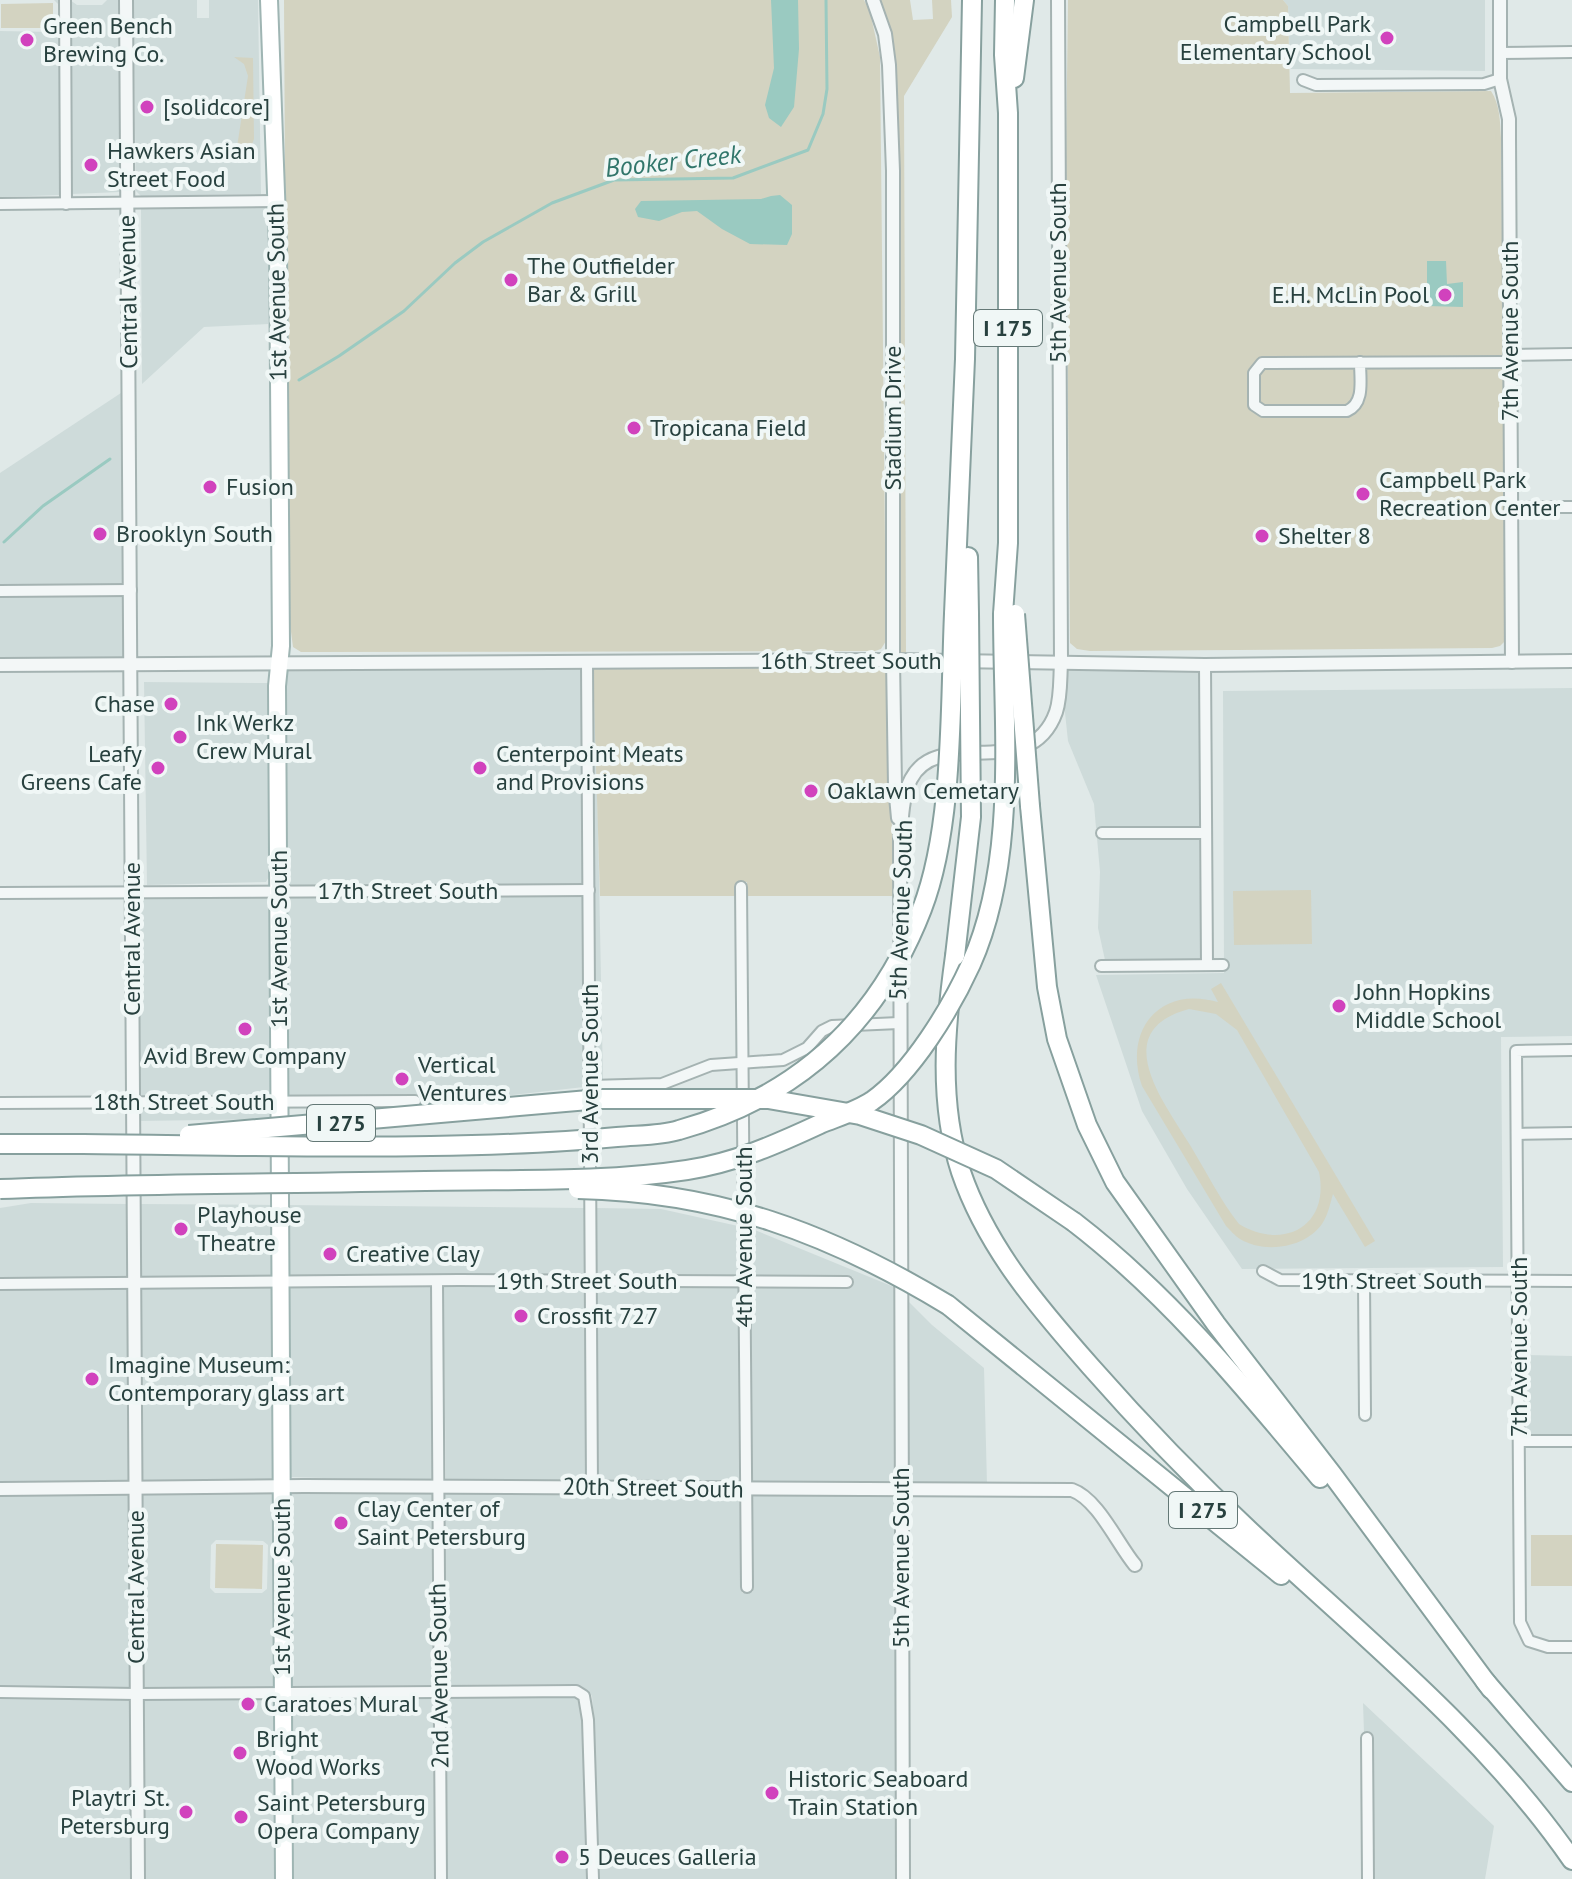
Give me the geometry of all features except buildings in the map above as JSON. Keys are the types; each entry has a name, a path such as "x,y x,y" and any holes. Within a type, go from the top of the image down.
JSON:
{"highway":[{"name":"I 175","path":"961,614 972,0"},
{"name":"I 175","path":"1005,0 1009,614"},
{"path":"1008,113 1024,0"},
{"path":"961,614 971,817 947,1019 947,1109 961,1171 983,1223 1007,1265 1054,1325 1179,1462 1454,1721"},
{"path":"83,1144 406,1147 552,1144 676,1131 725,1114 797,1076 830,1050 877,998 923,907 935,863 948,772 961,614"},
{"path":"1009,614 1047,987 1057,1039 1087,1125 1115,1182 1216,1324 1491,1689"},
{"path":"348,1183 624,1176 689,1170 752,1154 872,1101 911,1063 944,1017 972,962 986,918 997,871 1003,814 1009,614"},
{"name":"I 275","path":"0,1144 83,1144 600,1099 768,1099 860,1115 921,1135 996,1169 1074,1222 1123,1261 1189,1325 1324,1482 1491,1689 1572,1782"},
{"name":"I 275","path":"0,1189 192,1183 600,1189 667,1195 771,1220 821,1237 874,1262 948,1305 1188,1498 1454,1721 1540,1813 1572,1860"}],"main road":[{"name":"1st Avenue South","path":"269,0 276,201 280,664 277,686 284,1879"}],"street":[{"path":"65,0 66,204"},
{"name":"Central Avenue","path":"126,0 138,1879"},
{"name":"Stadium Drive","path":"873,0 885,34 889,65 892,155 893,660 895,786 900,839"},
{"name":"5th Avenue South","path":"903,1879 900,839 907,790 921,765 942,754 998,754 1011,751 1037,738 1056,711 1061,663 1058,0"},
{"name":"7th Avenue South","path":"1500,0 1500,79 1509,119 1512,662"},
{"path":"1500,53 1572,52"},
{"path":"1303,80 1309,84 1328,85 1484,84 1500,79"},
{"path":"0,204 276,201"},
{"path":"1360,362 1359,401 1355,408 1347,411 1263,411 1254,405 1254,373 1262,363 1572,354"},
{"path":"1511,507 1572,507"},
{"path":"0,591 131,590"},
{"name":"16th Street South","path":"0,665 893,660 1205,665 1572,661"},
{"name":"3rd Avenue South","path":"587,662 592,1486"},
{"path":"1205,665 1207,965"},
{"path":"1102,833 1205,833"},
{"name":"4th Avenue South","path":"741,887 747,1587"},
{"name":"17th Street South","path":"0,893 589,890"},
{"path":"1101,966 1223,965"},
{"path":"590,1086 662,1084 711,1065 770,1062 797,1055 822,1031 832,1026 899,1023"},
{"name":"7th Avenue South","path":"1572,1050 1516,1051 1520,1622 1529,1641 1548,1647 1572,1647"},
{"name":"18th Street South","path":"0,1103 415,1101"},
{"path":"1517,1134 1572,1133"},
{"name":"19th Street South","path":"1263,1271 1280,1280 1572,1281"},
{"path":"1364,1281 1365,1415"},
{"name":"2nd Avenue South","path":"437,1282 441,1879"},
{"name":"19th Street South","path":"0,1284 847,1282"},
{"path":"1520,1441 1572,1441"},
{"name":"20th Street South","path":"0,1489 592,1486 1072,1490 1084,1497 1135,1565"},
{"path":"0,1692 576,1691 584,1696 588,1720 593,1879"},
{"path":"1367,1738 1368,1879"}],"shaded area":[{"path":"54,0 59,0 60,195 0,197 0,31 53,32 58,27 58,4"},
{"path":"70,0 77,5 102,5 107,0 120,0 120,192 72,194"},
{"path":"133,0 197,0 197,18 209,18 209,0 258,0 261,194 141,196 136,191"},
{"path":"284,0 864,0 870,12 880,57 886,641 881,649 301,652 293,647 290,624"},
{"path":"771,0 798,0 799,49 794,107 781,127 769,118 765,105 774,68"},
{"path":"880,0 910,0 913,20 933,19 932,0 951,0 952,17 904,96 906,655 899,655 899,171 895,64 891,33"},
{"path":"1068,0 1283,0 1288,6 1290,93 1491,91 1498,108 1501,138 1506,640 1500,646 1090,651 1077,649 1070,643 1066,159"},
{"name":"Campbell Park Elementary School","path":"1283,0 1485,0 1485,71 1290,69 1288,6"},
{"path":"53,3 53,28 1,28 1,4"},
{"path":"234,57 253,58 254,139 251,147 237,147 248,76 244,64"},
{"path":"780,195 792,205 792,234 787,245 750,244 697,211 682,212 659,221 638,217 635,209 641,201 761,199"},
{"path":"269,208 268,324 204,327 142,384 141,209"},
{"name":"E.H. McLin Pool","path":"1427,261 1446,261 1447,284 1463,282 1463,307 1427,306"},
{"path":"124,391 125,585 0,585 0,473"},
{"path":"125,595 125,659 0,660 0,596"},
{"path":"887,665 894,896 747,896 747,882 736,882 735,896 600,896 593,667"},
{"path":"581,667 583,885 285,886 283,669"},
{"path":"1067,669 1199,670 1199,827 1096,828 1094,804 1068,741 1064,703"},
{"path":"144,682 268,683 272,871 266,882 147,885"},
{"name":"John Hopkins Middle School","path":"1572,688 1572,1036 1501,1037 1503,1267 1242,1269 1187,1189 1142,1111 1096,975 1224,973 1223,691"},
{"path":"593,694 596,723 603,1081 595,1080"},
{"path":"1097,838 1199,838 1201,960 1105,960 1098,928 1100,872"},
{"path":"1311,890 1312,944 1234,945 1233,891"},
{"path":"583,895 584,1087 421,1105 420,1095 286,1096 285,897"},
{"path":"138,897 273,897 274,1096 139,1097"},
{"path":"1221,983 1375,1241 1365,1247 1333,1194 1322,1224 1306,1239 1295,1243 1272,1247 1250,1244 1226,1226 1142,1086 1137,1066 1142,1031 1151,1017 1179,1000 1197,998 1218,1002 1211,989","holes":["1189,1009 1216,1014 1237,1030 1319,1172 1321,1191 1317,1207 1310,1219 1287,1234 1256,1232 1239,1224 1167,1109 1149,1069 1146,1050 1151,1033 1164,1019"]},
{"path":"139,1107 274,1107 274,1119 139,1121"},
{"path":"31,1203 128,1204 128,1277 0,1279 0,1208"},
{"path":"140,1204 274,1205 275,1277 140,1277"},
{"path":"286,1205 584,1208 585,1276 287,1277"},
{"path":"596,1208 661,1209 738,1226 738,1276 597,1276"},
{"path":"750,1228 894,1287 895,1483 751,1484 750,1286 852,1287 853,1277 750,1276"},
{"path":"738,1286 739,1484 598,1481 597,1287"},
{"path":"275,1287 276,1480 141,1482 140,1288"},
{"path":"431,1287 432,1481 288,1477 287,1288"},
{"path":"443,1287 585,1287 586,1481 446,1481"},
{"path":"129,1288 130,1482 0,1484 0,1289"},
{"path":"906,1299 984,1368 987,1484 907,1483"},
{"path":"1528,1355 1572,1356 1572,1436 1526,1436"},
{"path":"276,1491 277,1687 143,1688 141,1493","holes":["216,1540 263,1541 268,1545 267,1589 262,1593 215,1593 210,1588 211,1545"]},
{"path":"288,1491 432,1491 433,1685 289,1687"},
{"path":"444,1491 739,1494 742,1593 753,1592 751,1494 895,1493 897,1879 599,1879 594,1720 592,1696 588,1690 560,1684 445,1685"},
{"path":"130,1493 131,1688 0,1687 0,1494"},
{"path":"1531,1535 1572,1535 1572,1586 1531,1586"},
{"path":"216,1544 263,1545 262,1589 215,1588"},
{"path":"560,1695 578,1699 583,1720 587,1879 447,1879 445,1696"},
{"path":"433,1696 435,1879 290,1879 289,1698"},
{"path":"0,1697 131,1699 132,1879 0,1879"},
{"path":"277,1698 278,1879 144,1879 143,1699"},
{"path":"1363,1703 1494,1826 1485,1879 1374,1879 1373,1734 1364,1733"}],"waterway":[{"name":"Booker Creek","path":"299,380 404,311 455,263 483,242 552,203 614,180 733,178 808,150 823,114 827,89 826,0"},
{"name":"Booker Creek","path":"4,542 43,506 110,459"}],"place":[{"name":"Campbell Park Elementary School","path":"1387,38"},
{"name":"Green Bench Brewing Co.","path":"27,40"},
{"name":"[solidcore]","path":"147,107"},
{"name":"Hawkers Asian Street Food","path":"91,165"},
{"name":"The Outfielder Bar & Grill","path":"511,280"},
{"name":"E.H. McLin Pool","path":"1445,295"},
{"name":"Tropicana Field","path":"634,428"},
{"name":"Fusion","path":"210,487"},
{"name":"Campbell Park Recreation Center","path":"1363,494"},
{"name":"Brooklyn South","path":"100,534"},
{"name":"Shelter 8","path":"1262,536"},
{"name":"Chase","path":"171,704"},
{"name":"Ink Werkz Crew Mural","path":"180,737"},
{"name":"Leafy Greens Cafe","path":"158,768"},
{"name":"Centerpoint Meats and Provisions","path":"480,768"},
{"name":"Oaklawn Cemetary","path":"811,791"},
{"name":"John Hopkins Middle School","path":"1339,1006"},
{"name":"Avid Brew Company","path":"245,1029"},
{"name":"Vertical Ventures","path":"402,1079"},
{"name":"Playhouse Theatre","path":"181,1229"},
{"name":"Creative Clay","path":"330,1254"},
{"name":"Crossfit 727","path":"521,1316"},
{"name":"Imagine Museum: Contemporary glass art","path":"92,1379"},
{"name":"Clay Center of Saint Petersburg","path":"341,1523"},
{"name":"Caratoes Mural","path":"248,1704"},
{"name":"Bright Wood Works","path":"240,1753"},
{"name":"Historic Seaboard Train Station","path":"772,1793"},
{"name":"Playtri St. Petersburg","path":"186,1812"},
{"name":"Saint Petersburg Opera Company","path":"241,1817"},
{"name":"5 Deuces Galleria","path":"562,1857"}]}
